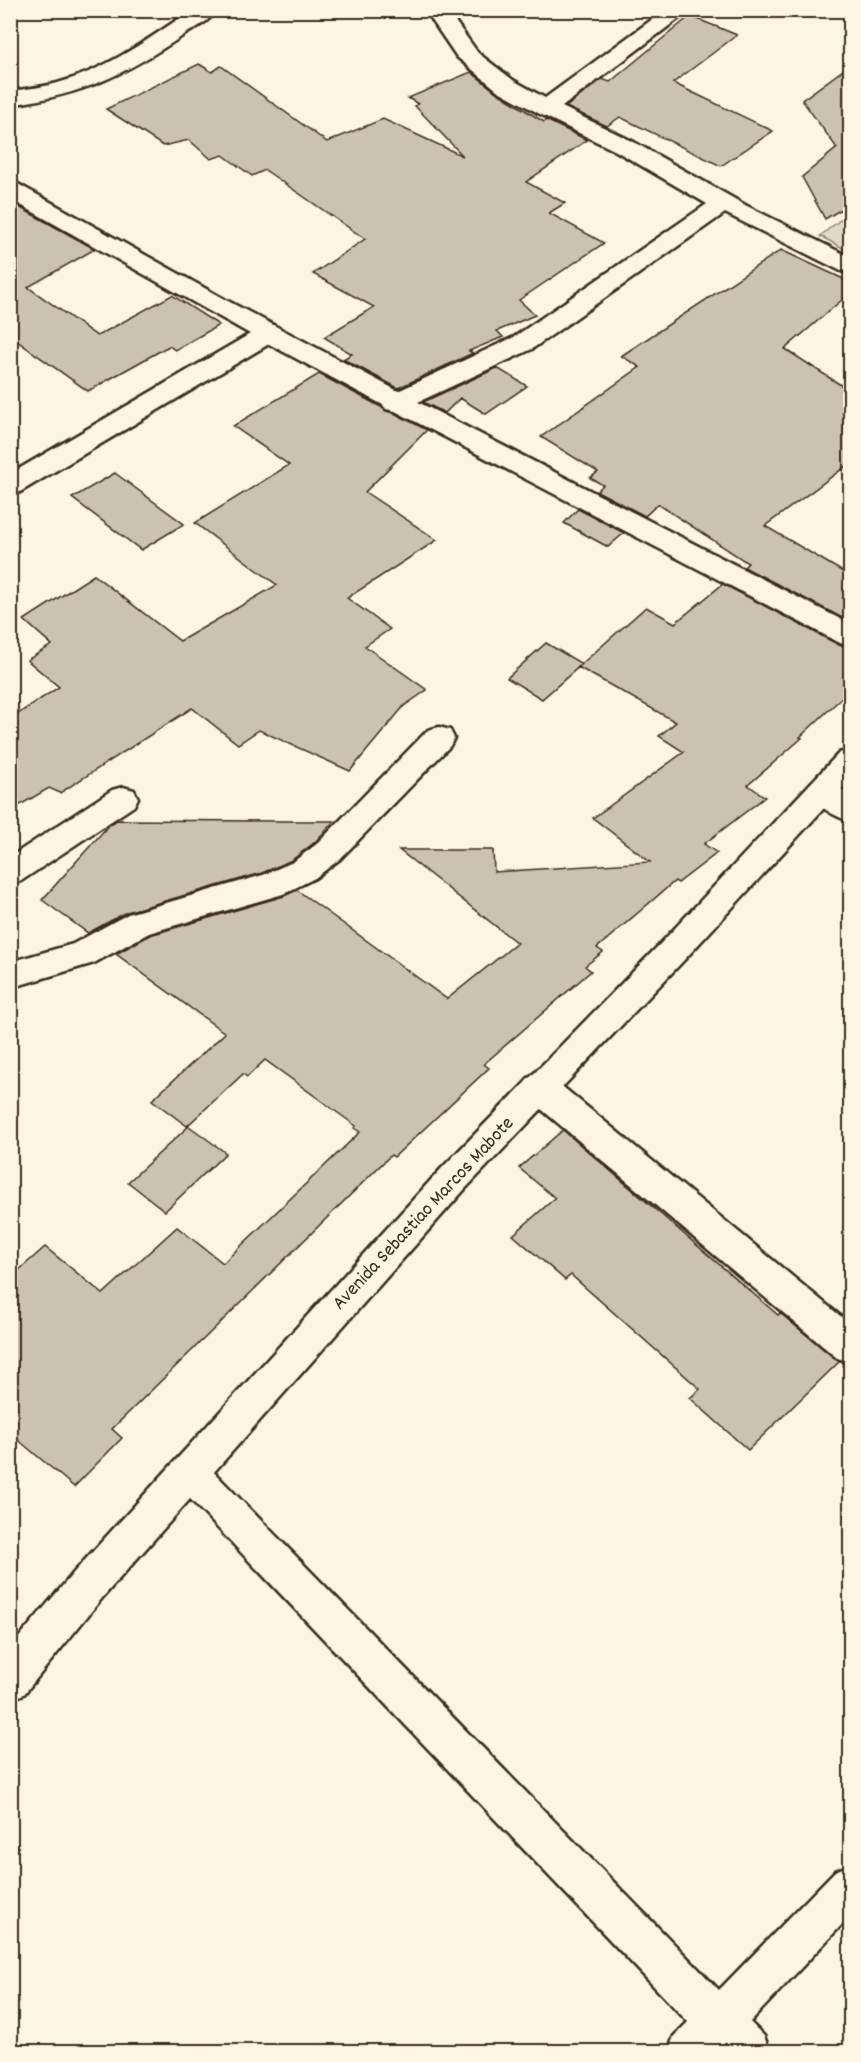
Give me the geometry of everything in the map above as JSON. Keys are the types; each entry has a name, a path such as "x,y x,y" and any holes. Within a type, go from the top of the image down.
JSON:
{"street":[{"path":"10,98 50,92 87,80 158,42 207,10"},
{"path":"435,10 469,57 502,82 546,108 625,147 723,203 850,266"},
{"path":"546,108 680,10"},
{"path":"10,189 395,403 850,636"},
{"path":"395,403 522,343 723,203"},
{"path":"10,486 268,334"},
{"path":"10,975 83,954 140,923 272,885 304,870 329,851 439,738"},
{"name":"Avenida Sebastiao Marcos Mabote","path":"10,1680 88,1584 453,1179 673,951 850,761"},
{"path":"822,791 850,810"},
{"path":"10,873 123,798"},
{"path":"540,1088 850,1346"},
{"path":"189,1473 704,2036 748,2052"},
{"path":"704,2036 850,1886"}],"shaded area":[{"path":"850,212 850,252 820,236"}],"building":[{"path":"690,16 737,35 673,83 773,131 721,166 620,117 607,126 566,107 602,79 610,82"},
{"path":"199,64 212,72 221,66 327,142 383,119 463,156 415,106 418,104 408,98 471,72 496,92 544,122 546,120 587,140 526,182 565,203 549,213 604,243 519,300 535,315 497,331 503,337 469,351 473,353 398,388 343,359 352,354 324,337 374,307 313,274 365,239 265,170 252,176 223,155 211,159 189,140 163,146 106,109"},
{"path":"850,65 850,204 825,219 802,177 837,148 802,100"},
{"path":"10,202 95,249 28,287 97,336 172,295 219,325 175,350 169,346 88,391 10,336"},
{"path":"781,250 850,282 850,293 785,349 850,391 850,463 765,526 850,576 850,622 744,567 748,563 658,504 645,516 597,491 603,485 590,478 598,472 541,437 640,367 621,356"},
{"path":"497,368 527,386 486,414 460,398 445,413 423,402"},
{"path":"319,374 386,411 427,430 365,492 437,540 347,598 390,629 365,646 427,690 404,706 350,771 259,730 238,744 192,708 60,793 49,788 10,811 10,719 59,687 27,660 52,645 24,620 94,575 180,641 277,585 195,523 289,465 233,426"},
{"path":"115,473 184,524 141,550 72,498"},
{"path":"578,509 624,533 608,547 564,523"},
{"path":"723,584 839,645 850,648 850,690 800,737 802,738 748,785 765,797 704,844 717,853 678,883 675,881 597,948 603,952 585,966 591,971 484,1064 489,1068 394,1157 391,1155 112,1429 122,1438 74,1487 10,1433 10,1278 45,1247 103,1294 177,1227 223,1263 360,1132 354,1128 356,1126 265,1060 247,1077 243,1074 187,1126 152,1100 225,1033 116,954 150,935 284,896 297,890 447,999 517,943 399,850 493,850 494,872 650,862 593,818 684,752 659,736 676,722 578,667 646,607 675,623"},
{"path":"546,643 582,664 542,699 507,678"},
{"path":"117,820 334,821 315,842 292,860 262,873 127,912 88,933 42,900 108,826"},
{"path":"189,1126 226,1153 165,1211 128,1182"},
{"path":"563,1130 778,1315 780,1313 839,1362 748,1450 690,1398 700,1389 571,1275 565,1280 513,1235 555,1198 519,1168"}]}
